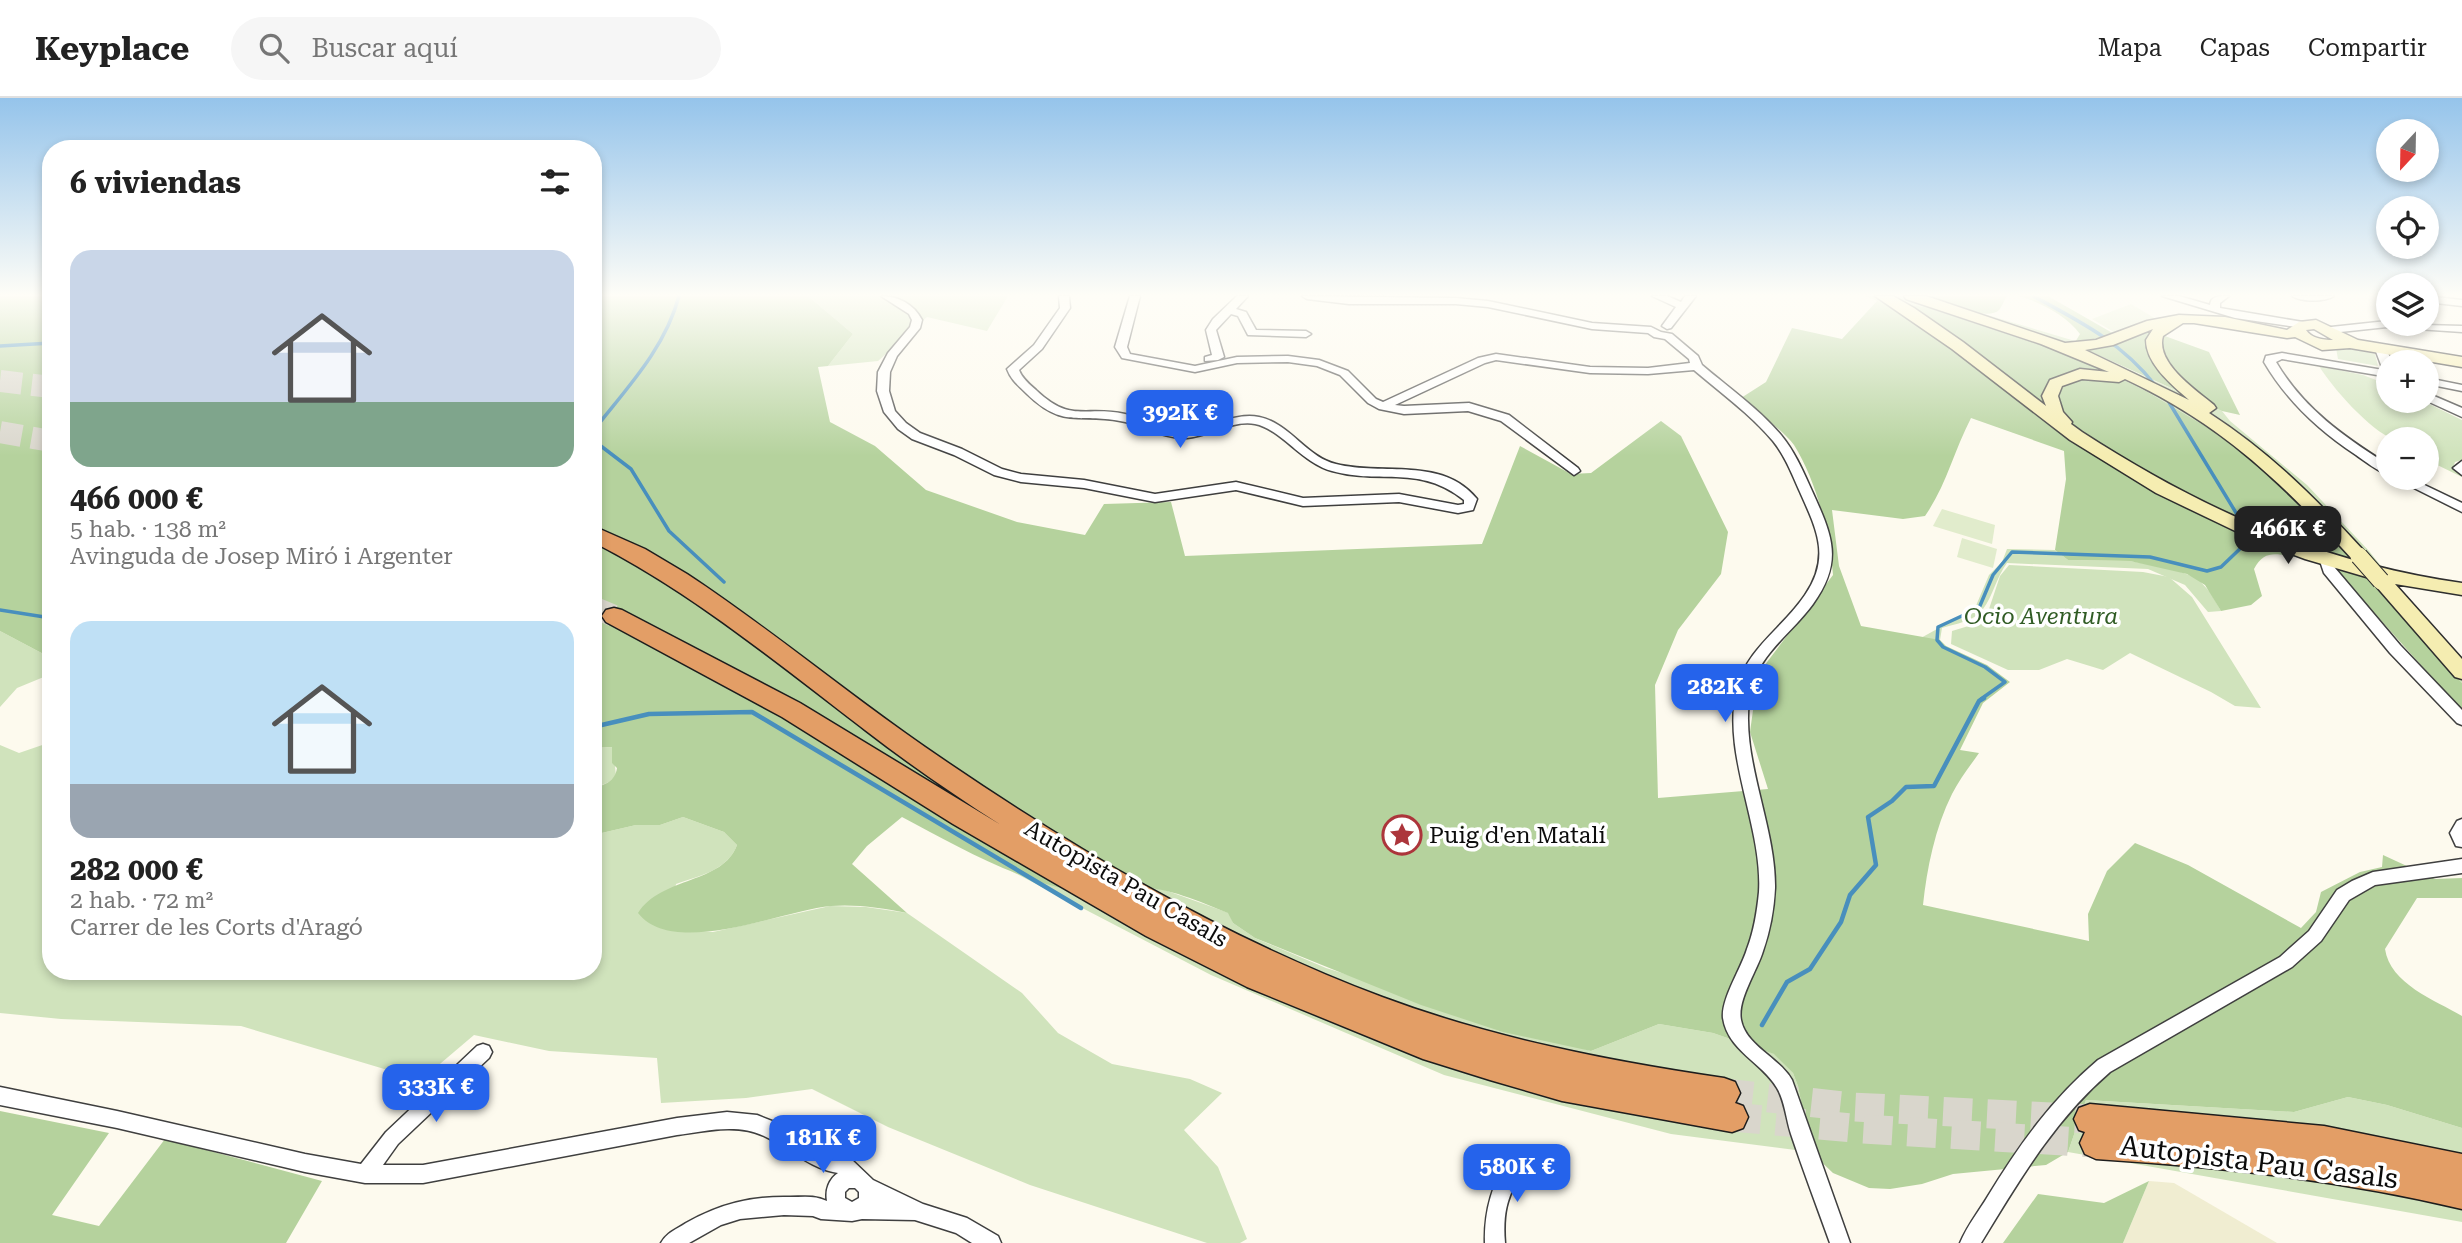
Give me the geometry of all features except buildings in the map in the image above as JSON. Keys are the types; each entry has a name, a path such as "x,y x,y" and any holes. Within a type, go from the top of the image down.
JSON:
{"highway":[{"name":"Autopista Pau Casals","path":"602,538 635,554 716,604 896,740 1059,849 1139,896 1276,966 1394,1013 1484,1043 1728,1105 1590,1092 1490,1066 1423,1045 1257,978 1156,927 962,816 791,710 614,616"},
{"name":"Autopista Pau Casals","path":"2456,1168 2373,1150 2268,1133 2093,1131 2329,1165 2462,1193"}],"main road":[{"path":"1966,349 2076,436 2126,469 2224,520 2325,558 2382,574 2462,589"},
{"path":"2068,349 2176,399 2272,466"},
{"path":"2154,349 2181,383 2272,466 2359,556 2462,673"},
{"path":"2384,349 2462,362"},
{"path":"2076,436 2056,413 2050,396 2052,389 2063,378 2080,374 2102,374 2152,386"}],"street":[{"path":"897,349 884,372 883,391 890,412 902,426 916,436 1021,478 1084,484 1144,497 1169,498 1236,486 1303,502 1399,498 1464,509 1469,507 1471,499 1433,474 1349,470 1320,464 1262,421 1240,422 1190,434 1177,434 1118,417 1069,416 1048,409 1016,378 1013,369 1034,349"},
{"path":"1122,349 1126,356 1151,363 1195,369 1237,360 1304,360 1344,373 1366,396 1383,406 1404,410 1456,407 1493,413 1523,431 1573,471"},
{"path":"1209,359 1218,357 1216,349"},
{"path":"1685,349 1694,358 1697,366 1786,450 1822,527 1827,552 1823,573 1811,597 1749,671 1743,701 1745,748 1751,798 1764,848 1767,880 1760,944 1732,1005 1731,1022 1744,1044 1788,1089 1791,1105 1840,1243"},
{"path":"2328,349 2332,365"},
{"path":"2376,372 2281,356 2270,358 2272,366 2290,392 2316,419 2376,462"},
{"path":"1383,406 1482,360 1496,357 1590,370 1648,371 1697,366"},
{"path":"2439,383 2462,388"},
{"path":"2439,402 2462,413"},
{"path":"2462,465 2459,468 2462,471"},
{"path":"2425,490 2462,508"},
{"path":"2325,558 2329,570 2395,649 2462,719"},
{"path":"2462,825 2458,833 2462,841"},
{"path":"1970,1243 2028,1149 2087,1079 2104,1066 2286,962 2315,936 2343,895 2358,886 2373,879 2462,866"},
{"path":"365,1174 392,1138 482,1052"},
{"path":"0,1096 74,1109 365,1174 393,1177 423,1174 674,1128 742,1121 759,1123 795,1141 834,1166 844,1201"},
{"path":"1495,1243 1493,1217 1501,1186 1516,1161"},
{"path":"834,1166 844,1165 863,1183 921,1213"},
{"path":"844,1201 841,1183 863,1183"},
{"path":"671,1243 705,1222 732,1211 817,1206 821,1210 844,1201 865,1203 863,1183"},
{"path":"844,1201 921,1213 960,1225 991,1243"}],"shaded area":[{"path":"2149,1181 2174,1183 2277,1243 2123,1243"}],"green space":[{"path":"0,349 42,349 42,653 0,631"},
{"path":"602,349 841,349 828,366 818,367 830,422 875,446 926,490 1017,522 1085,535 1104,504 1171,502 1185,556 1482,544 1520,446 1571,474 1591,473 1661,421 1681,436 1728,532 1721,574 1678,630 1655,685 1658,798 1768,789 1750,732 1758,674 1833,575 1821,508 1802,459 1783,433 1741,398 1766,382 1782,349 2054,349 2077,357 2146,391 2222,436 2286,486 2462,683 2462,711 2326,559 2267,555 2254,569 2262,596 2251,605 2221,611 2205,585 2187,574 2130,561 2068,560 2055,550 2066,479 2064,451 1971,418 1939,493 1925,516 1903,519 1832,510 1839,566 1861,626 1940,640 1946,646 1987,665 2010,682 1983,703 1960,750 1979,753 1955,789 1941,820 1929,863 1923,905 2089,941 2088,914 2107,871 2135,843 2188,865 2301,928 2316,912 2321,892 2360,872 2382,867 2383,855 2435,879 2462,878 2462,898 2417,898 2385,949 2395,972 2404,981 2462,1016 2462,1128 2387,1105 2348,1097 2294,1112 2086,1100 2068,1152 2046,1165 1953,1174 1922,1184 1890,1189 1869,1188 1833,1173 1811,1152 1798,1086 1793,1073 1774,1054 1713,1033 1659,1024 1591,1051 1503,1032 1421,1005 1255,938 1233,923 1228,913 1195,900 1149,888 1129,887 1081,892 1051,886 985,860 902,817 867,846 852,864 907,913 869,907 831,906 702,932 677,932 655,926 638,913 649,901 662,892 719,867 730,858 737,845 724,832 683,817 660,825 636,825 602,833 602,785 612,779 617,768 612,763 612,747 602,748"},
{"path":"841,349 891,349 878,361 828,366"},
{"path":"2054,349 2084,349 2222,411 2230,421 2307,485 2369,551 2417,611 2462,657 2462,683 2286,486 2222,436 2146,391 2077,357"},
{"path":"2086,349 2202,349 2209,352 2240,415 2222,411"},
{"path":"2336,349 2375,354 2376,366 2338,359"},
{"path":"2319,366 2376,380 2376,413 2439,413 2439,409 2462,420 2462,460 2454,465 2462,477 2439,466 2439,427 2376,428 2333,385"},
{"path":"1942,509 1995,525 1992,544 1933,526"},
{"path":"1962,538 1997,549 1993,568 1957,557"},
{"path":"2007,549 2055,550 2068,560 2130,561 2170,568 2197,578 2210,592 2221,611 2208,612 2185,585 2148,569 2007,563 1979,613 1964,622 1942,628 1940,640 1919,639 1975,608 1989,575 2002,562"},
{"name":"Ocio Aventura","path":"2009,565 2143,572 2169,577 2192,597 2261,708 2235,706 2130,653 2103,670 2067,659 2039,670 2008,670 1951,644 1952,631 1985,621 2000,576"},
{"path":"0,631 42,653 42,678 17,688 0,707"},
{"path":"0,745 19,753 42,745 42,980 602,980 602,833 636,825 660,825 683,817 724,832 737,845 733,854 720,866 676,884 667,929 713,932 830,906 866,907 907,913 1022,993 1058,1033 1112,1064 1190,1079 1222,1093 1184,1130 1218,1167 1247,1239 1240,1243 1207,1243 1030,1185 888,1127 812,1089 746,1098 661,1103 657,1058 549,1051 474,1035 421,1080 241,1026 61,1019 0,1013"},
{"path":"613,747 616,776 602,785 602,748"},
{"path":"1011,871 1075,891 1134,887 1162,889 1229,913 1233,923 1255,938 1326,968 1591,1051 1659,1024 1713,1033 1775,1054 1793,1073 1798,1086 1811,1152 1671,1134 1444,1075 1211,975"},
{"path":"2348,1097 2387,1105 2462,1128 2462,1222 2068,1152 2086,1100 2294,1112"},
{"path":"0,1111 109,1133 52,1215 99,1226 165,1139 322,1181 286,1243 0,1243"},
{"path":"2149,1181 2123,1243 2003,1243 2038,1194 2104,1203"}],"waterway":[{"path":"602,420 655,349"},
{"path":"2119,349 2155,385"},
{"path":"2167,399 2241,521"},
{"path":"602,447 631,469 669,531 724,582"},
{"path":"1981,699 2005,682 1985,667 1943,647 1937,640 1938,627 1979,608 1993,575 2012,552 2150,557 2207,571 2221,567 2246,543 2243,532"},
{"path":"0,610 42,617"},
{"path":"1762,1025 1787,982 1810,969 1841,922 1850,895 1876,865 1868,817 1892,801 1906,787 1934,786 1979,701 1984,698"},
{"path":"602,725 649,714 752,712 1081,908"}],"tunnel":[{"path":"0,381 42,386"},
{"path":"0,432 42,439"},
{"path":"602,611 614,616"},
{"path":"1724,1093 1853,1107 2090,1119"},
{"path":"1732,1117 1863,1129 2096,1143"}],"place":[{"name":"Puig d'en Matalí","path":"1402,835"}]}
